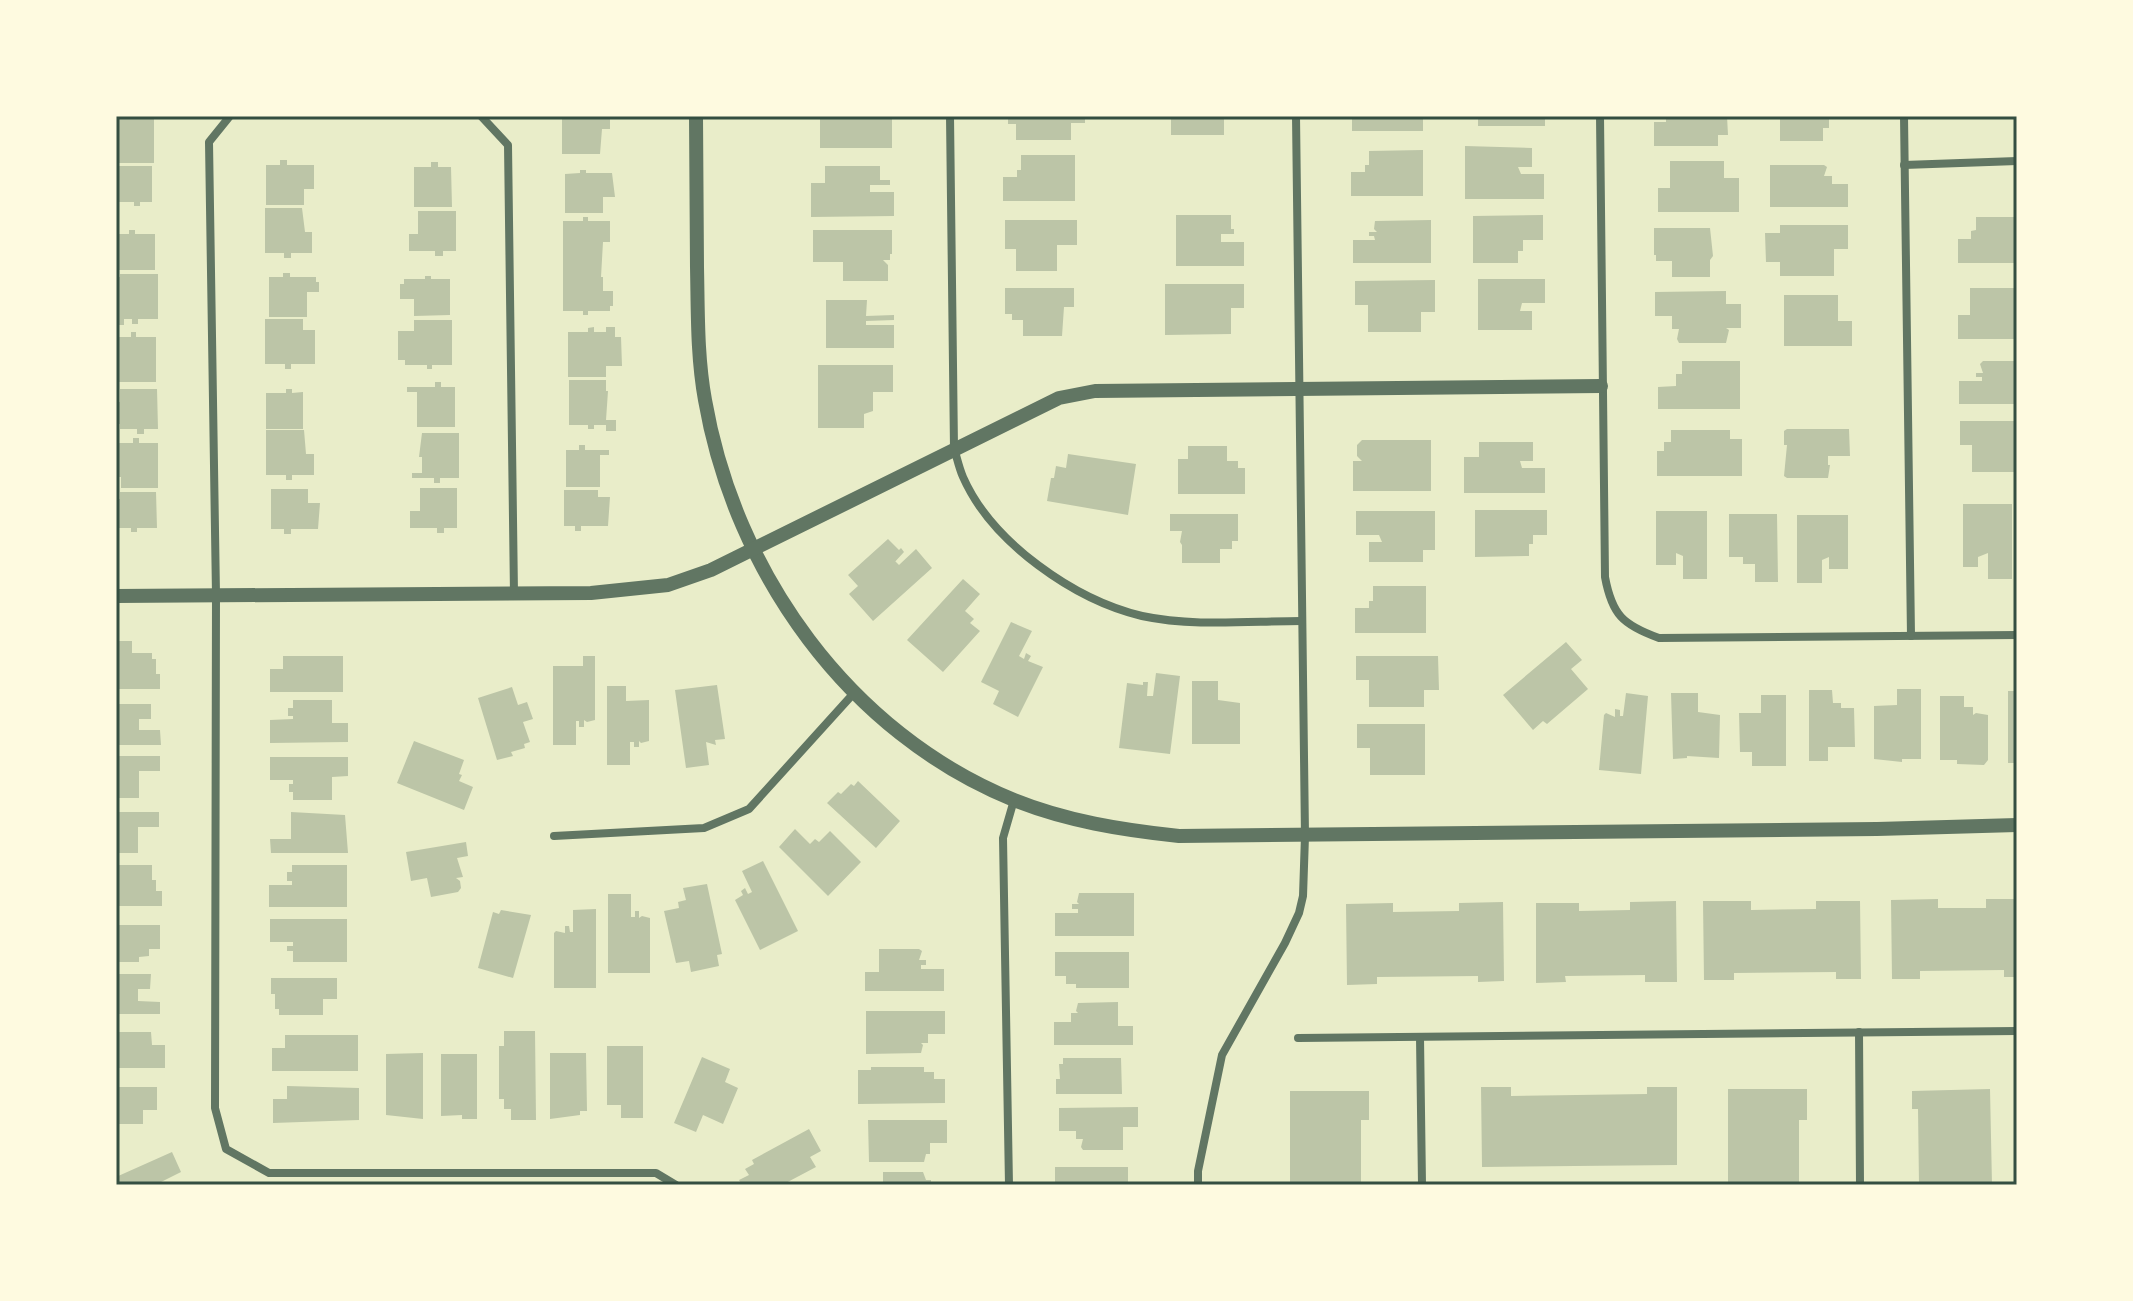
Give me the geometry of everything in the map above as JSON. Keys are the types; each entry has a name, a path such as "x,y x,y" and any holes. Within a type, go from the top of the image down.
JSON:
{"street":[{"path":"230,116 209,142 216,595 215,1108 226,1149 269,1173 656,1173 676,1185"},
{"path":"481,116 508,145 514,594"},
{"path":"696,116 700,364 720,464 754,549 800,628 854,693 886,724 966,778 1014,800 1081,821 1179,836 2017,825"},
{"path":"950,116 954,448 969,488 981,507 1004,534 1033,560 1067,585 1103,604 1144,616 1187,621 1301,621"},
{"path":"1198,1185 1198,1171 1222,1055 1285,943 1303,896 1305,836 1296,116"},
{"path":"1600,116 1605,577 1609,599 1620,617 1637,630 1659,638 2017,635"},
{"path":"1904,116 1911,636"},
{"path":"1904,165 2017,161"},
{"path":"116,596 591,593 668,585 711,570 954,448 1059,398 1077,393 1601,386"},
{"path":"554,836 704,828 749,809 854,693"},
{"path":"1009,1185 1003,838 1014,800"},
{"path":"1298,1038 2017,1031"},
{"path":"1859,1032 1860,1185"},
{"path":"1420,1037 1422,1185"}],"building":[{"path":"562,116 610,116 610,129 602,129 600,154 562,154"},
{"path":"820,116 881,116 881,119 892,119 892,148 820,148"},
{"path":"1008,116 1085,116 1085,123 1071,123 1071,140 1016,140 1016,124 1008,124"},
{"path":"1159,116 1228,116 1228,119 1224,119 1224,135 1171,135 1171,119 1159,119"},
{"path":"1352,116 1423,116 1423,131 1352,131"},
{"path":"1478,116 1545,116 1545,126 1478,126"},
{"path":"1666,116 1727,116 1728,135 1718,135 1718,146 1654,146 1654,122 1666,122"},
{"path":"1780,116 1829,116 1829,128 1823,128 1823,141 1780,141"},
{"path":"116,118 154,118 154,163 116,163"},
{"path":"1465,146 1532,148 1532,167 1518,167 1521,174 1544,174 1544,199 1465,199"},
{"path":"1423,150 1423,196 1351,196 1351,172 1365,172 1365,165 1369,165 1369,151"},
{"path":"1021,155 1075,155 1075,201 1003,201 1003,177 1017,177 1017,170 1021,170"},
{"path":"280,160 287,160 287,165 314,165 314,189 304,189 304,205 266,205 266,165 280,165"},
{"path":"1670,161 1724,161 1724,178 1739,178 1739,212 1658,212 1658,188 1670,188"},
{"path":"431,162 438,162 438,167 451,167 452,207 414,207 414,167 431,167"},
{"path":"1770,165 1824,165 1827,167 1824,176 1832,176 1832,184 1848,184 1848,207 1770,207"},
{"path":"118,166 152,166 152,202 140,202 140,206 134,206 134,202 116,202 116,197 119,197"},
{"path":"825,166 880,166 880,180 890,180 890,185 870,185 870,192 894,192 894,216 811,217 811,183 825,183"},
{"path":"580,170 586,170 586,173 612,173 615,197 603,197 603,213 565,213 565,174 580,173"},
{"path":"265,208 302,208 305,232 312,232 312,253 291,253 291,258 284,258 284,253 265,253"},
{"path":"418,211 456,211 456,251 443,251 443,256 435,256 435,251 409,251 409,234 418,234"},
{"path":"1176,215 1231,215 1234,234 1221,234 1221,242 1244,242 1244,266 1176,266"},
{"path":"1543,215 1543,240 1523,240 1523,251 1518,251 1518,263 1473,263 1473,216"},
{"path":"583,217 588,217 588,221 610,221 610,242 603,242 601,277 603,291 613,291 613,306 610,306 610,311 588,311 588,315 583,315 583,311 563,311 563,221 583,221"},
{"path":"1976,217 2017,217 2017,263 1958,263 1958,239 1971,239 1971,231 1976,230"},
{"path":"1005,220 1077,220 1077,245 1057,245 1057,271 1016,271 1016,249 1005,249"},
{"path":"1431,220 1431,263 1353,263 1353,240 1375,240 1369,232 1377,232 1374,229 1375,221"},
{"path":"1780,225 1848,225 1848,249 1834,249 1834,276 1780,276 1780,262 1766,262 1765,233 1780,233"},
{"path":"1654,228 1710,228 1713,256 1710,260 1710,277 1672,277 1672,261 1656,261"},
{"path":"129,230 135,230 135,234 155,234 155,270 118,270 116,234 129,234"},
{"path":"813,230 892,230 892,254 890,260 883,260 888,265 888,281 843,281 843,262 813,262"},
{"path":"283,273 290,273 290,277 316,277 316,282 319,282 319,292 307,292 307,317 269,317 269,277 283,277"},
{"path":"120,274 158,274 158,319 138,319 138,324 132,324 132,319 124,319 124,325 116,325 116,277"},
{"path":"425,276 450,279 450,315 414,316 414,299 400,299 400,284 404,284 404,279 425,279"},
{"path":"1478,279 1545,279 1545,303 1522,303 1520,311 1532,311 1532,330 1478,330"},
{"path":"1435,280 1435,312 1421,312 1421,332 1368,332 1368,305 1355,305 1355,281"},
{"path":"1165,284 1244,284 1244,308 1231,308 1231,334 1165,335"},
{"path":"1005,288 1074,288 1074,307 1064,307 1062,336 1023,336 1023,320 1012,320 1012,314 1005,314"},
{"path":"1970,288 2017,288 2017,339 1958,339 1958,315 1970,315"},
{"path":"1726,291 1726,304 1741,304 1741,328 1726,328 1729,330 1726,343 1679,343 1679,329 1672,329 1672,316 1655,316 1655,292"},
{"path":"1784,295 1838,295 1838,321 1852,321 1852,346 1784,346"},
{"path":"826,300 867,300 866,316 894,315 894,320 866,321 866,325 894,325 894,348 826,348"},
{"path":"265,319 303,319 303,330 315,330 315,364 291,364 291,369 285,369 285,364 265,364"},
{"path":"414,320 452,320 452,365 432,365 432,369 427,369 427,365 405,365 405,360 398,360 398,331 414,331"},
{"path":"594,327 594,332 606,332 606,327 615,327 615,337 621,337 622,366 606,366 606,377 568,377 568,332 588,332 588,328"},
{"path":"131,332 136,332 136,337 156,337 156,382 118,382 116,337 131,337"},
{"path":"1682,361 1740,361 1740,409 1658,409 1658,387 1676,386 1676,374 1682,374"},
{"path":"1983,361 2017,361 2017,404 1959,404 1959,381 1982,381 1976,373 1983,373 1980,364"},
{"path":"818,365 893,365 893,392 873,392 873,411 864,414 864,428 818,428"},
{"path":"569,380 606,380 606,420 616,420 616,431 606,431 606,425 594,425 594,429 588,429 588,425 569,425"},
{"path":"435,382 441,382 441,387 455,387 455,427 417,427 417,392 407,392 407,387 435,387"},
{"path":"120,389 157,389 158,429 144,429 144,434 137,434 137,429 120,429 120,424 116,424 116,402 120,402"},
{"path":"286,389 292,389 292,393 303,392 303,429 266,429 266,393 286,393"},
{"path":"1960,421 2017,421 2017,472 1972,472 1972,445 1960,445"},
{"path":"1849,429 1850,456 1828,456 1828,478 1787,478 1784,476 1787,445 1784,445 1784,431"},
{"path":"266,430 304,430 306,454 314,454 314,475 292,475 292,480 286,480 286,475 266,475"},
{"path":"1671,430 1730,430 1730,439 1742,439 1742,476 1657,476 1657,451 1664,451 1664,442 1671,442"},
{"path":"422,433 459,433 459,478 440,478 440,483 434,483 434,478 412,478 412,473 422,473 422,457 419,457"},
{"path":"133,438 139,438 139,443 158,443 158,488 121,488 121,477 116,477 116,443 133,443"},
{"path":"1362,440 1431,440 1431,491 1353,491 1353,461 1362,461 1357,456 1357,445"},
{"path":"1479,442 1533,442 1533,461 1520,461 1522,468 1545,468 1545,493 1464,493 1464,457 1479,457"},
{"path":"579,445 585,445 585,450 609,450 609,455 600,455 600,487 566,487 566,450 579,450"},
{"path":"1188,446 1227,446 1227,461 1238,461 1238,468 1245,468 1245,494 1178,494 1178,459 1188,459"},
{"path":"1068,454 1136,464 1128,515 1047,501 1056,466 1066,468"},
{"path":"420,488 457,488 457,528 444,528 444,533 437,533 437,528 410,528 410,511 420,511"},
{"path":"271,489 308,489 308,503 320,503 318,529 291,529 291,534 284,534 284,529 271,529"},
{"path":"564,490 598,490 598,497 610,497 608,526 581,526 581,531 575,531 575,526 564,526"},
{"path":"120,492 156,492 157,528 137,528 137,532 131,532 131,528 116,528 116,499 120,499"},
{"path":"1963,504 2012,504 2012,579 1988,579 1988,553 1978,557 1978,567 1963,567"},
{"path":"1475,510 1547,510 1547,535 1533,535 1529,556 1475,557"},
{"path":"1356,511 1435,511 1435,550 1423,550 1423,562 1369,562 1369,542 1382,542 1379,535 1356,535"},
{"path":"1656,511 1707,511 1707,579 1683,579 1683,556 1676,553 1676,565 1656,565"},
{"path":"1170,514 1238,514 1238,541 1232,541 1232,549 1220,549 1220,563 1182,563 1182,531 1170,531"},
{"path":"1729,514 1777,514 1778,582 1755,582 1755,564 1743,564 1743,557 1729,557"},
{"path":"1797,515 1848,515 1848,569 1829,569 1829,557 1822,560 1822,583 1797,583"},
{"path":"888,539 904,552 895,561 899,565 916,549 932,568 873,621 849,594 858,586 848,575"},
{"path":"963,579 980,594 965,611 974,619 970,623 980,631 943,672 907,640"},
{"path":"1373,586 1426,586 1426,633 1355,633 1355,608 1369,608 1369,601 1373,601"},
{"path":"1011,622 1032,631 1019,656 1024,659 1026,653 1031,656 1028,661 1043,667 1018,717 993,704 999,691 981,682"},
{"path":"116,641 132,641 132,653 152,653 152,659 156,659 156,674 160,674 160,689 116,689"},
{"path":"1566,642 1582,660 1571,669 1588,689 1547,724 1543,721 1533,730 1503,695"},
{"path":"283,656 343,656 343,692 270,692 270,669 283,669"},
{"path":"583,656 595,656 595,720 584,720 584,727 579,727 579,721 576,721 576,745 553,745 553,666 583,666"},
{"path":"1356,656 1438,656 1439,690 1424,690 1424,707 1369,707 1369,680 1356,680"},
{"path":"1156,673 1180,676 1170,754 1119,748 1127,683 1143,685 1143,682 1148,682 1147,696 1153,696"},
{"path":"1192,681 1218,681 1218,700 1240,703 1240,744 1192,744"},
{"path":"717,685 725,739 715,740 716,745 706,742 709,765 686,768 675,690"},
{"path":"607,686 626,686 626,701 649,700 649,741 639,741 639,747 634,747 634,742 630,742 630,765 607,765"},
{"path":"512,687 518,705 527,702 533,719 523,722 530,742 524,744 525,748 511,752 513,756 497,760 478,698"},
{"path":"1897,689 1921,689 1921,759 1902,759 1902,762 1874,759 1874,706 1897,705"},
{"path":"1809,690 1832,690 1833,703 1841,703 1841,708 1854,708 1855,747 1828,747 1828,761 1809,761"},
{"path":"2008,691 2017,691 2017,763 2008,763"},
{"path":"1626,693 1648,696 1641,774 1599,770 1604,715 1615,717 1615,709 1620,710 1620,716 1623,716"},
{"path":"1671,693 1698,693 1698,712 1720,715 1719,758 1687,756 1673,759"},
{"path":"1761,695 1786,695 1786,766 1752,766 1752,752 1740,752 1739,713 1761,713"},
{"path":"1940,696 1964,696 1964,707 1973,707 1973,715 1988,715 1988,760 1984,765 1940,760"},
{"path":"293,700 332,700 332,723 348,723 348,742 270,743 270,720 293,719 293,716 288,716 288,708 293,708"},
{"path":"116,704 151,704 151,719 139,719 139,730 160,730 161,745 116,745"},
{"path":"1357,724 1425,724 1425,775 1370,775 1370,748 1357,748"},
{"path":"414,741 464,760 459,781 473,787 464,810 397,783"},
{"path":"116,756 160,756 160,771 139,771 139,798 116,798"},
{"path":"270,757 348,757 348,776 332,777 332,800 293,800 289,784 293,784 293,780 270,780"},
{"path":"858,781 900,821 876,848 827,803 838,792 841,794"},
{"path":"116,812 159,812 159,827 138,827 138,853 116,853"},
{"path":"291,812 345,815 348,853 271,853 270,839 291,839"},
{"path":"795,829 810,844 815,839 819,842 830,831 861,862 828,896 779,847"},
{"path":"466,842 468,856 457,858 463,877 456,878 461,888 458,892 431,897 427,878 411,881 406,852"},
{"path":"763,861 798,931 760,950 735,900 743,895 741,891 745,888 748,894 752,892 742,871"},
{"path":"116,865 152,865 156,891 162,891 162,906 116,906"},
{"path":"292,865 347,865 347,907 269,907 269,885 292,885 292,881 287,881 287,872 292,872"},
{"path":"707,884 722,954 717,955 719,966 691,972 689,961 676,963 664,911 679,908 678,902 686,900 683,888"},
{"path":"1079,893 1134,893 1134,936 1055,936 1055,913 1078,913 1078,909 1072,909 1072,904 1079,904"},
{"path":"608,894 631,894 631,917 639,911 639,918 650,918 650,973 608,973"},
{"path":"1938,899 1938,908 1986,908 1986,899 2017,899 2017,977 2004,977 2004,970 1920,971 1920,979 1892,979 1891,900"},
{"path":"1676,901 1677,982 1645,982 1645,975 1565,976 1566,982 1536,983 1536,903 1579,903 1579,911 1630,910 1630,902"},
{"path":"1703,901 1751,901 1751,910 1816,909 1816,901 1860,901 1861,979 1836,979 1836,972 1734,973 1734,980 1704,980"},
{"path":"1503,902 1504,981 1478,982 1478,976 1377,977 1377,984 1347,985 1346,904 1393,903 1393,912 1459,911 1459,903"},
{"path":"596,909 596,988 554,988 554,933 565,933 565,926 573,932 573,910"},
{"path":"501,910 531,915 513,978 478,968 493,912 499,914"},
{"path":"270,919 347,919 347,962 293,962 293,951 287,951 287,946 293,946 293,942 270,942"},
{"path":"116,925 160,925 160,949 149,949 149,956 139,957 139,962 116,962"},
{"path":"879,949 919,949 922,951 919,960 926,960 926,965 921,965 921,969 944,969 944,991 865,991 865,972 879,972"},
{"path":"1055,952 1129,952 1129,988 1076,988 1076,984 1066,984 1066,976 1055,976"},
{"path":"116,974 151,974 150,989 138,989 138,1001 160,1002 160,1014 116,1014"},
{"path":"271,978 337,978 337,999 323,999 323,1015 279,1015 279,1009 275,1009 275,994 271,994"},
{"path":"1118,1002 1118,1026 1133,1026 1133,1045 1054,1045 1054,1022 1071,1022 1071,1013 1078,1013 1078,1003"},
{"path":"866,1011 945,1011 945,1034 928,1034 928,1043 921,1043 921,1053 866,1054"},
{"path":"504,1031 535,1031 536,1120 511,1120 511,1109 504,1109 504,1099 499,1099 499,1046 504,1046"},
{"path":"116,1032 151,1032 152,1045 165,1045 165,1068 116,1068"},
{"path":"285,1035 358,1035 358,1071 272,1071 272,1048 285,1048"},
{"path":"607,1046 643,1046 643,1118 621,1118 621,1105 607,1105"},
{"path":"423,1053 423,1119 386,1115 386,1054"},
{"path":"550,1053 586,1053 587,1111 580,1111 580,1115 550,1119"},
{"path":"441,1054 477,1054 477,1119 462,1119 462,1115 441,1116"},
{"path":"702,1057 730,1069 725,1082 738,1088 723,1124 703,1115 696,1132 674,1123"},
{"path":"1063,1058 1121,1058 1122,1094 1056,1094 1056,1079 1060,1079 1059,1064 1063,1064"},
{"path":"871,1067 924,1067 924,1072 934,1072 934,1079 945,1079 945,1103 858,1104 858,1070 871,1070"},
{"path":"287,1086 359,1088 359,1120 273,1123 273,1099 287,1099"},
{"path":"116,1087 157,1087 157,1110 143,1110 143,1124 116,1124"},
{"path":"1481,1087 1511,1087 1511,1096 1647,1094 1647,1087 1677,1087 1677,1165 1482,1167"},
{"path":"1728,1089 1807,1089 1807,1120 1799,1120 1799,1185 1728,1185"},
{"path":"1990,1089 1992,1185 1919,1185 1918,1109 1912,1109 1912,1091"},
{"path":"1290,1091 1369,1091 1369,1120 1361,1120 1361,1185 1290,1185"},
{"path":"1138,1107 1138,1127 1123,1127 1123,1150 1083,1150 1083,1139 1076,1139 1076,1131 1059,1131 1059,1108"},
{"path":"868,1120 947,1120 947,1143 930,1143 930,1154 926,1154 924,1162 869,1162"},
{"path":"809,1129 821,1151 810,1157 816,1167 782,1185 742,1185 739,1180 749,1175 745,1169 754,1164 752,1160"},
{"path":"172,1152 181,1172 161,1182 162,1185 116,1185 116,1177"},
{"path":"1055,1167 1128,1167 1128,1185 1055,1185"},
{"path":"883,1172 923,1172 926,1180 931,1180 931,1185 883,1185"}]}
